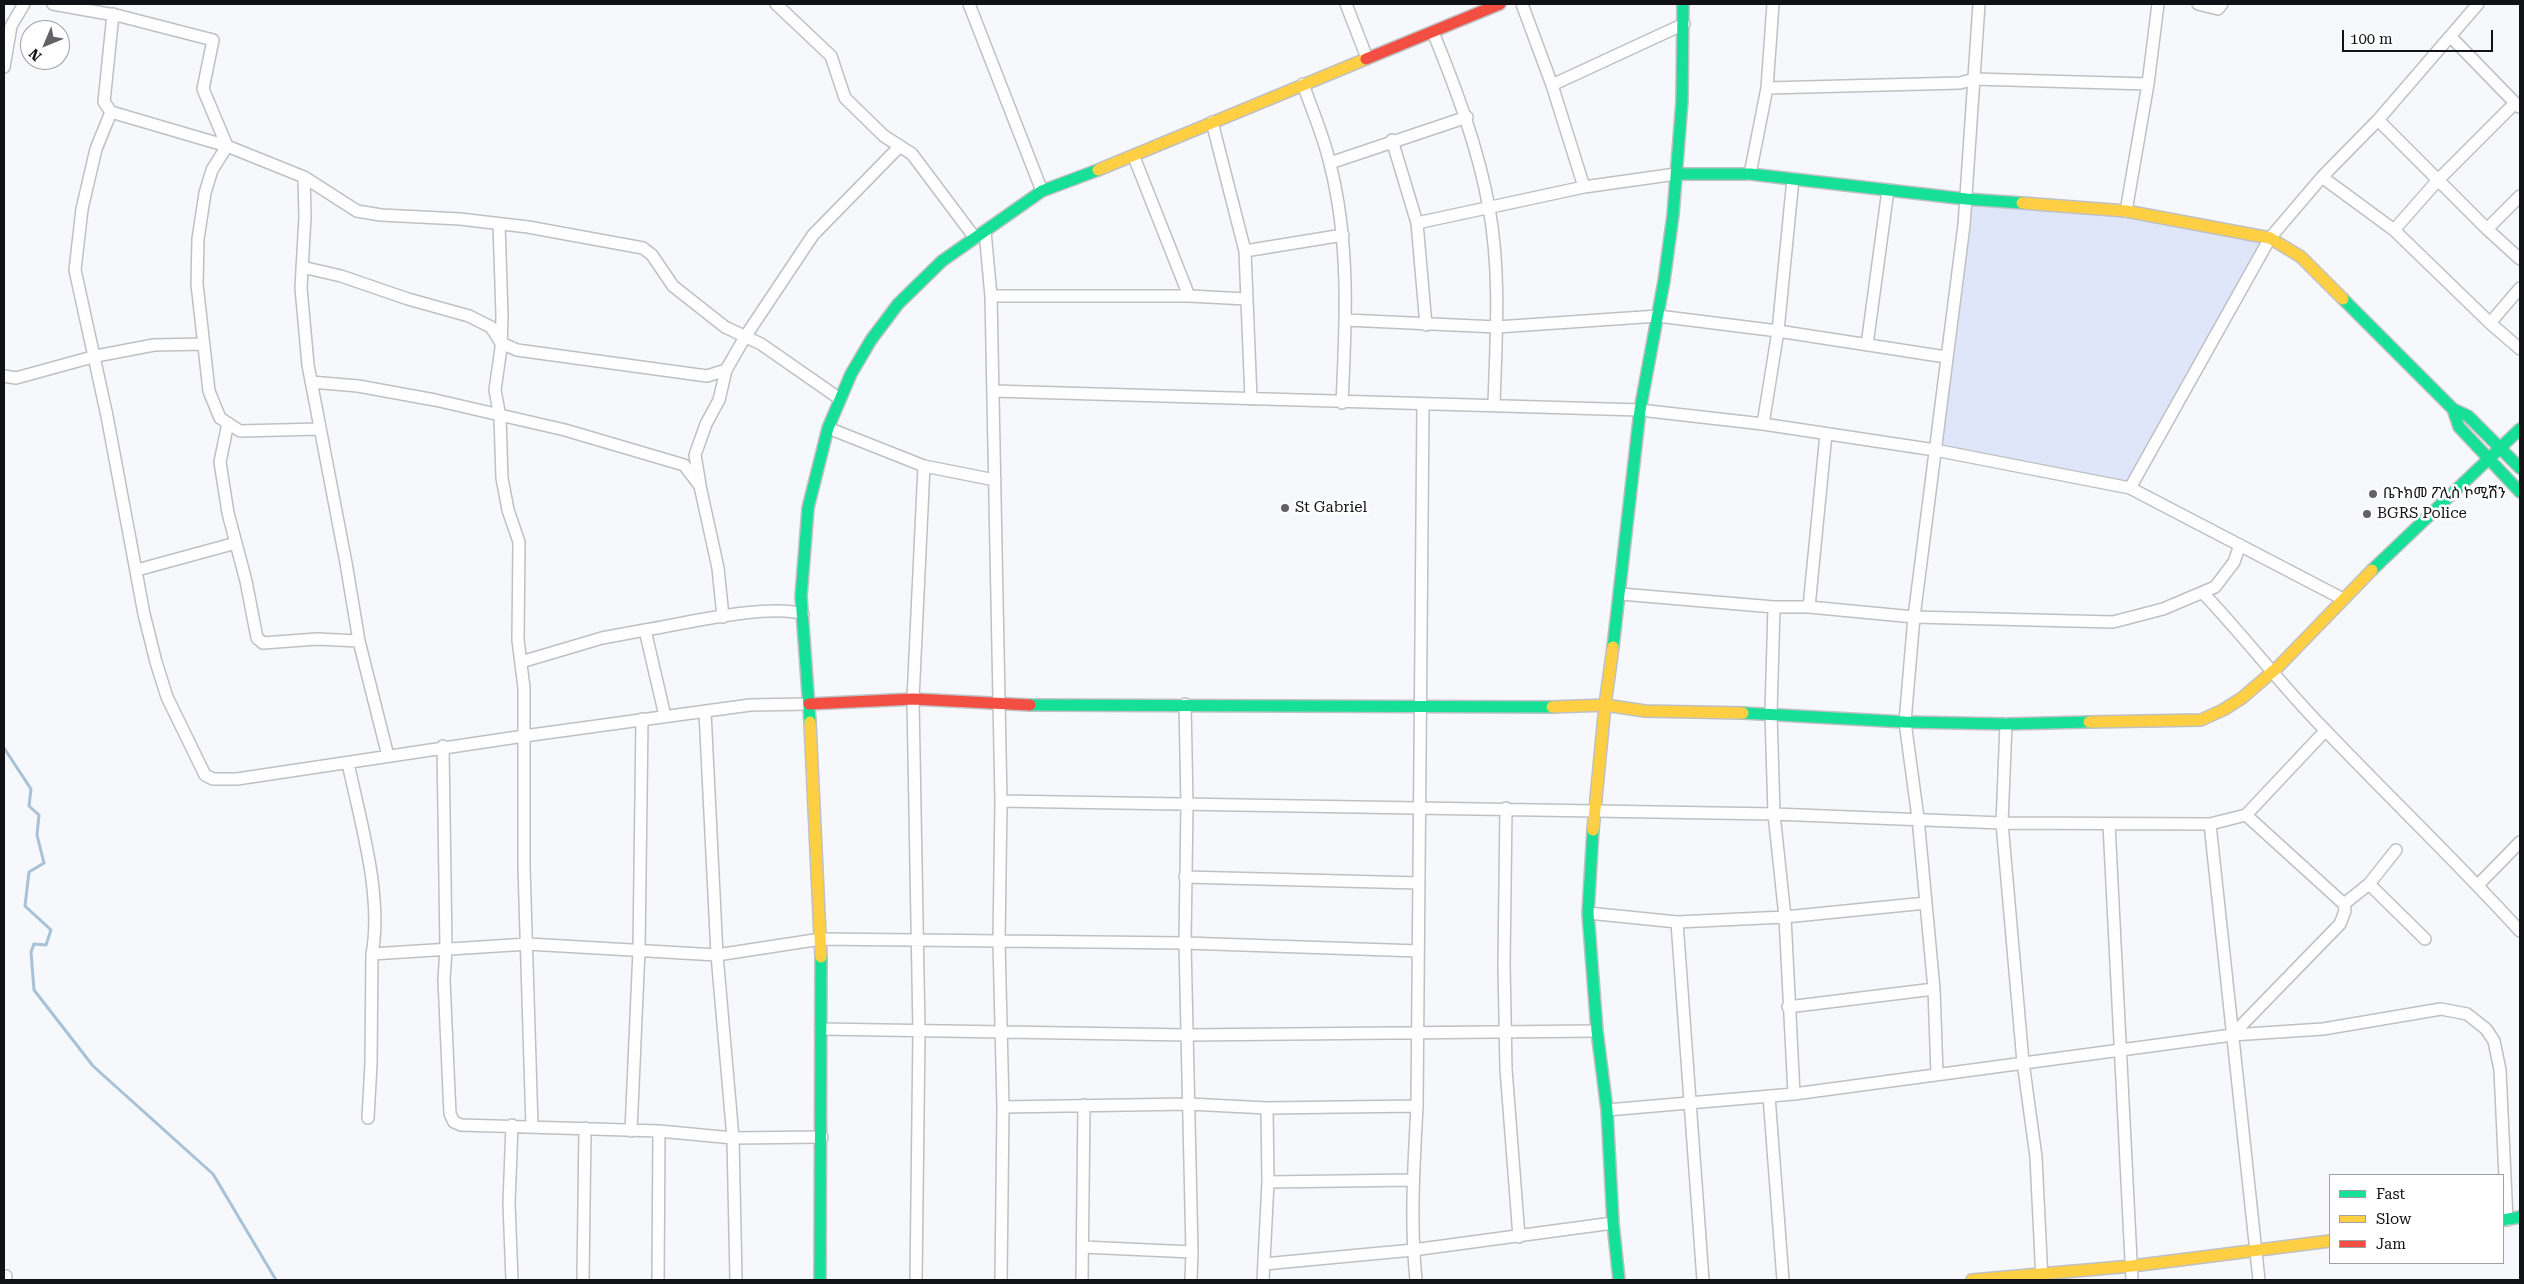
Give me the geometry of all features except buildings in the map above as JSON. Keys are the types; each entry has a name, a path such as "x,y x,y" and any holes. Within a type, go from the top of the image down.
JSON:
{"street":[{"path":"4,67 11,26 24,4"},
{"path":"53,4 113,14 213,40 204,89 227,146"},
{"path":"776,4 831,56 845,98 884,136 912,154 980,235 991,296 1001,800 999,942 1003,1107 1001,1280"},
{"path":"969,4 1042,192"},
{"path":"1346,4 1367,58"},
{"path":"820,1280 822,1137 821,938 810,704 801,597 808,508 828,428 840,399 871,340 898,304 942,261 1042,192 1134,157 1212,122 1433,32 1473,8 1500,4"},
{"path":"1522,4 1552,85 1584,187"},
{"path":"1620,1280 1613,1223 1607,1110 1597,1031 1588,913 1594,811 1605,705 1621,594 1640,410 1658,316 1673,215 1684,24 1683,4"},
{"path":"1750,174 1767,88 1773,4"},
{"path":"1937,1074 1934,989 1918,818 1905,722 1914,617 1966,199 1979,4"},
{"path":"2126,211 2148,84 2158,4"},
{"path":"2198,4 2218,9 2222,4"},
{"path":"2130,488 2270,238 2322,177 2378,120 2478,4"},
{"path":"113,14 104,102 111,112 227,146 304,177 357,211 381,215 460,219 499,224 643,248 652,255 673,286 725,327 761,344 840,399"},
{"path":"1552,85 1684,24"},
{"path":"1433,32 1467,117 1489,209 1497,282 1494,405"},
{"path":"2394,230 2438,180 2518,105 2451,37"},
{"path":"1767,88 1960,83 1974,79 2148,84"},
{"path":"1303,84 1330,163 1343,235 1346,320 1342,403"},
{"path":"111,112 96,149 82,209 75,270 137,570 144,614 167,697 205,774 213,779 237,779 348,763 442,746 750,705 913,699 1000,705 1185,704 1506,708 1605,705 1645,711 1771,713 1905,722 2006,724 2201,720 2222,712 2274,671 2343,599 2520,430"},
{"path":"1330,163 1392,140 1467,117"},
{"path":"2378,120 2487,229 2520,259"},
{"path":"1212,122 1245,251 1251,399"},
{"path":"1392,140 1417,223 1426,325"},
{"path":"227,146 212,170 205,193 198,239 197,284 209,391 220,418 240,431 319,429"},
{"path":"723,617 718,568 695,455 706,424 719,400 726,370 745,337 813,235 900,146"},
{"path":"1134,157 1189,296"},
{"path":"1417,223 1584,187 1676,174 1750,174 1966,199 2126,211 2270,238 2301,257 2453,409 2468,416 2520,468"},
{"path":"304,177 306,217 301,288 311,382 359,641 388,756"},
{"path":"2322,177 2394,230 2490,323 2520,349"},
{"path":"1763,424 1778,331 1793,179"},
{"path":"1867,345 1888,190"},
{"path":"2487,229 2520,196"},
{"path":"499,224 501,343 495,390 500,416 502,478 508,510 519,542 518,640 524,688 524,867 528,944 532,1127"},
{"path":"1245,251 1343,235"},
{"path":"302,267 341,276 408,299 470,316 491,327 501,343 517,350 707,376 726,370"},
{"path":"2490,323 2520,288"},
{"path":"991,296 1189,296 1247,299"},
{"path":"1346,320 1497,327 1658,316 1778,331 1946,357"},
{"path":"4,376 16,378 93,357 154,345 204,344"},
{"path":"311,382 358,386 434,400 565,430 684,466 700,486"},
{"path":"993,391 1342,403 1494,405 1640,410 1763,424 1935,450 2130,488 2343,599"},
{"path":"1416,1280 1413,1250 1413,1180 1418,1106 1423,404"},
{"path":"2453,409 2460,427 2520,492"},
{"path":"228,423 220,462 228,513 246,581 257,638 263,643 317,639 359,641"},
{"path":"828,428 924,466 995,480"},
{"path":"1809,607 1826,434"},
{"path":"916,1280 919,1032 913,699 924,466"},
{"path":"137,570 236,543"},
{"path":"1621,594 1774,607 1809,607 1914,617 2113,622 2163,610 2215,587 2234,562 2240,545"},
{"path":"2203,593 2274,671 2325,731 2478,885 2520,931"},
{"path":"1774,607 1771,713 1774,814 1784,917 1794,1094"},
{"path":"521,662 602,638 644,630 723,617 789,610 803,614"},
{"path":"644,630 666,716"},
{"path":"1185,704 1188,805 1185,943 1191,1280"},
{"path":"705,712 717,955 733,1138 736,1280"},
{"path":"631,1131 639,950 642,718"},
{"path":"2006,724 2002,823 2022,1062 2036,1157 2042,1276"},
{"path":"1001,800 1188,805 1420,806 1774,814 1918,818 2002,823 2210,824 2246,814 2325,731"},
{"path":"442,746 446,948 444,980 450,1114 454,1122 461,1125 512,1125 659,1131 733,1138 822,1137"},
{"path":"348,763 367,851 372,886 372,1063 368,1118"},
{"path":"1506,808 1504,964 1507,1033 1506,1069 1519,1237"},
{"path":"2232,1035 2340,924 2345,911 2344,904 2246,814"},
{"path":"2109,824 2132,1280"},
{"path":"2210,824 2260,1280"},
{"path":"2478,885 2520,842"},
{"path":"2344,904 2369,884 2396,850"},
{"path":"1185,877 1419,883"},
{"path":"2369,884 2425,939"},
{"path":"1588,913 1677,922 1784,917 1926,903"},
{"path":"1677,922 1703,1280"},
{"path":"372,954 528,944 717,955 821,938 917,941 1185,943 1418,951"},
{"path":"1788,1007 1934,989"},
{"path":"1607,1110 1794,1094 2232,1035 2323,1030 2441,1010 2471,1017 2486,1029 2494,1041 2500,1070 2503,1174"},
{"path":"822,1029 1188,1035 1597,1031"},
{"path":"1769,1096 1783,1280"},
{"path":"1003,1107 1189,1104 1267,1108 1418,1106"},
{"path":"1082,1280 1084,1105"},
{"path":"1263,1280 1268,1182 1267,1108"},
{"path":"512,1125 509,1203 512,1280"},
{"path":"582,1280 585,1128"},
{"path":"658,1280 659,1131"},
{"path":"1268,1182 1413,1180"},
{"path":"2504,1190 2505,1220 2520,1217"},
{"path":"1264,1264 1413,1250 1613,1223"},
{"path":"1972,1280 2042,1276 2329,1241"},
{"path":"1083,1247 1192,1252"}],"shaded area":[{"path":"1964,197 2132,211 2269,241 2131,486 1935,448"}],"waterway":[{"path":"4,748 31,789 29,806 39,815 37,835 44,863 29,872 25,906 51,930 46,945 34,944 31,952 34,990 93,1066 213,1174 276,1280"}],"traffic: fast":[{"path":"1613,647 1640,410 1664,281 1673,215 1682,101 1683,4"},
{"path":"810,722 801,597 808,508 828,428 851,374 871,340 898,304 942,261 1042,191 1098,170"},
{"path":"1676,174 1750,174 1966,199 2022,203"},
{"path":"2343,299 2453,409 2468,416 2520,468"},
{"path":"2453,409 2459,427 2520,492"},
{"path":"2372,570 2520,429"},
{"path":"1030,705 1552,707"},
{"path":"1743,713 1905,722 2006,724 2089,722"},
{"path":"1593,830 1588,913 1597,1031 1607,1110 1613,1223 1619,1280"},
{"path":"820,1280 821,957"},
{"path":"2504,1220 2520,1217"}],"traffic: slow":[{"path":"1098,170 1366,59"},
{"path":"2022,203 2126,211 2270,238 2301,257 2343,299"},
{"path":"2089,722 2201,720 2223,710 2242,698 2278,667 2372,570"},
{"path":"1593,830 1605,705 1613,647"},
{"path":"1552,707 1605,705 1645,711 1743,713"},
{"path":"810,722 821,957"},
{"path":"1972,1280 2132,1266 2329,1241"}],"traffic: jam":[{"path":"1366,59 1500,4"},
{"path":"809,704 913,699 1030,705"}],"place":[{"name":"ቤጉክመ ፖሊስ ኮሚሽን","path":"2373,494"},
{"name":"St Gabriel","path":"1285,508"},
{"name":"BGRS Police","path":"2367,514"}]}
